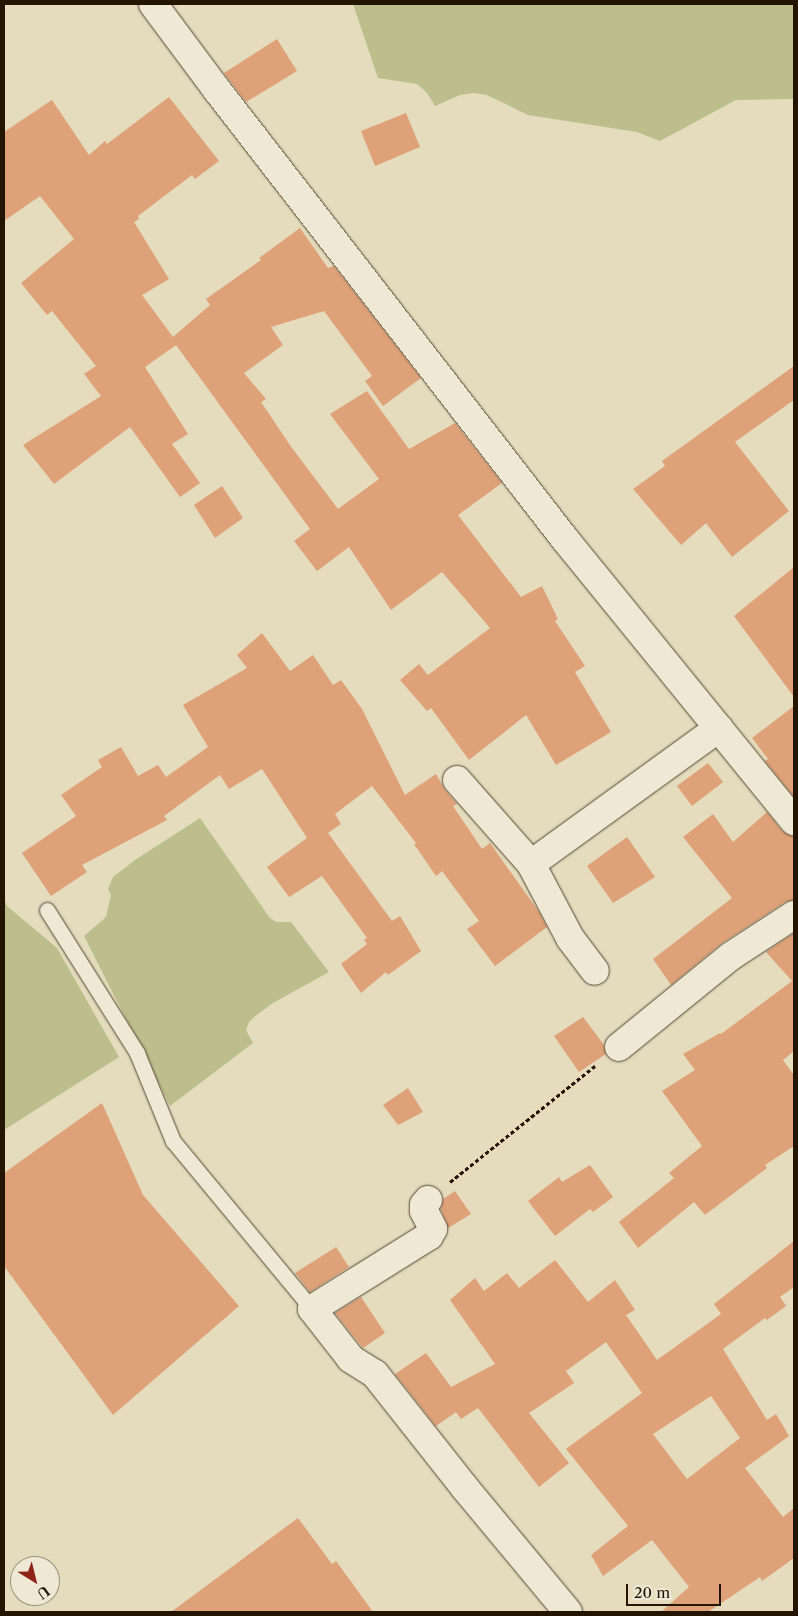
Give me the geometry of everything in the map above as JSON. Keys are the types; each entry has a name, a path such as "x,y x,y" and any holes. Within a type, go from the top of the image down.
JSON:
{"street":[{"path":"153,4 217,90 564,538 794,821"},
{"path":"531,864 719,728"},
{"path":"457,780 531,864 570,938 595,971"},
{"path":"619,1047 731,956 794,915"},
{"path":"428,1200 424,1206 424,1211 433,1229 430,1236 312,1309 351,1359 375,1374 465,1488 568,1612"}],"lane":[{"path":"47,910 137,1053 173,1141 312,1309"}],"path":[{"path":"428,1200 619,1047"}],"green space":[{"path":"353,4 794,4 794,99 736,100 660,141 637,132 528,115 487,95 473,93 460,95 435,106 427,93 417,84 378,78"},
{"path":"200,818 270,918 276,922 291,922 329,972 273,1003 254,1017 249,1022 246,1030 253,1043 170,1106 84,936 106,917 111,895 108,889 113,877 135,860"},
{"path":"4,900 7,906 57,948 119,1057 4,1130"}],"building":[{"path":"277,39 297,71 246,102 224,73"},
{"path":"169,97 219,161 195,179 192,175 138,216 139,219 134,222 169,279 142,295 173,337 210,305 206,299 261,260 259,258 300,228 328,268 334,266 421,378 383,406 365,381 372,376 324,311 271,327 283,345 244,373 266,399 261,402 292,448 338,509 379,479 330,414 367,391 409,449 455,423 502,483 458,515 521,597 542,586 558,619 555,621 585,666 575,672 611,732 556,765 526,715 469,760 431,708 427,711 400,680 419,664 428,675 490,628 442,572 391,610 349,547 317,571 294,541 310,529 176,345 145,367 188,434 172,444 200,483 180,497 130,427 54,484 23,445 101,396 84,374 96,366 52,311 47,315 21,283 74,239 40,196 4,221 4,132 52,100 89,155 105,141 107,144"},
{"path":"406,113 420,147 375,166 361,131"},
{"path":"794,366 794,400 735,442 789,511 732,557 706,523 681,545 633,489 665,466 662,461"},
{"path":"222,486 243,518 215,538 194,505"},
{"path":"794,567 794,697 734,616"},
{"path":"262,633 290,671 313,655 333,685 341,680 362,709 405,795 436,774 445,790 457,804 453,806 482,849 490,843 539,912 547,927 495,966 467,929 479,921 442,871 436,876 414,844 416,843 372,786 335,814 341,824 328,833 392,921 400,916 421,951 388,975 386,972 361,993 341,964 367,944 364,940 367,938 322,876 289,897 267,867 307,838 262,769 229,789 220,775 164,816 167,820 82,865 87,872 51,896 22,853 76,816 61,795 102,767 98,760 121,747 138,776 158,765 166,777 208,747 183,705 247,668 237,655"},
{"path":"794,706 794,797 765,761 768,759 752,738"},
{"path":"708,763 723,782 692,806 677,786"},
{"path":"767,812 782,831 794,836 794,900 785,902 722,943 671,985 653,959 732,898 683,837 713,814 733,842"},
{"path":"627,837 655,877 613,903 587,866"},
{"path":"794,933 794,1051 783,1060 794,1075 794,1146 765,1165 767,1168 705,1215 694,1202 638,1248 619,1222 674,1178 669,1173 702,1146 662,1091 695,1070 683,1054 721,1034 792,981 766,952"},
{"path":"583,1017 604,1045 606,1054 579,1072 554,1036"},
{"path":"408,1088 423,1112 398,1125 383,1105"},
{"path":"102,1103 143,1195 239,1306 113,1415 4,1266 4,1173"},
{"path":"590,1165 613,1197 593,1212 590,1209 555,1236 528,1201 559,1177 562,1182"},
{"path":"455,1191 471,1214 448,1228 441,1209 443,1199"},
{"path":"794,1241 794,1287 780,1297 786,1306 767,1320 765,1318 723,1349 767,1420 776,1414 789,1436 745,1468 783,1517 794,1508 794,1558 762,1581 760,1577 708,1612 661,1612 689,1587 652,1540 603,1576 591,1555 628,1526 566,1449 642,1393 606,1342 566,1371 574,1383 529,1413 569,1463 539,1487 478,1408 461,1419 456,1412 436,1426 395,1374 426,1353 451,1387 495,1364 450,1300 475,1278 484,1291 507,1273 519,1288 555,1260 588,1302 615,1280 635,1310 626,1315 657,1360 721,1314 714,1304","holes":["711,1396 740,1438 687,1479 653,1434"]},
{"path":"336,1247 349,1267 310,1292 295,1273"},
{"path":"361,1297 385,1333 363,1348 335,1313"},
{"path":"298,1518 332,1564 336,1561 373,1612 171,1612"}]}
